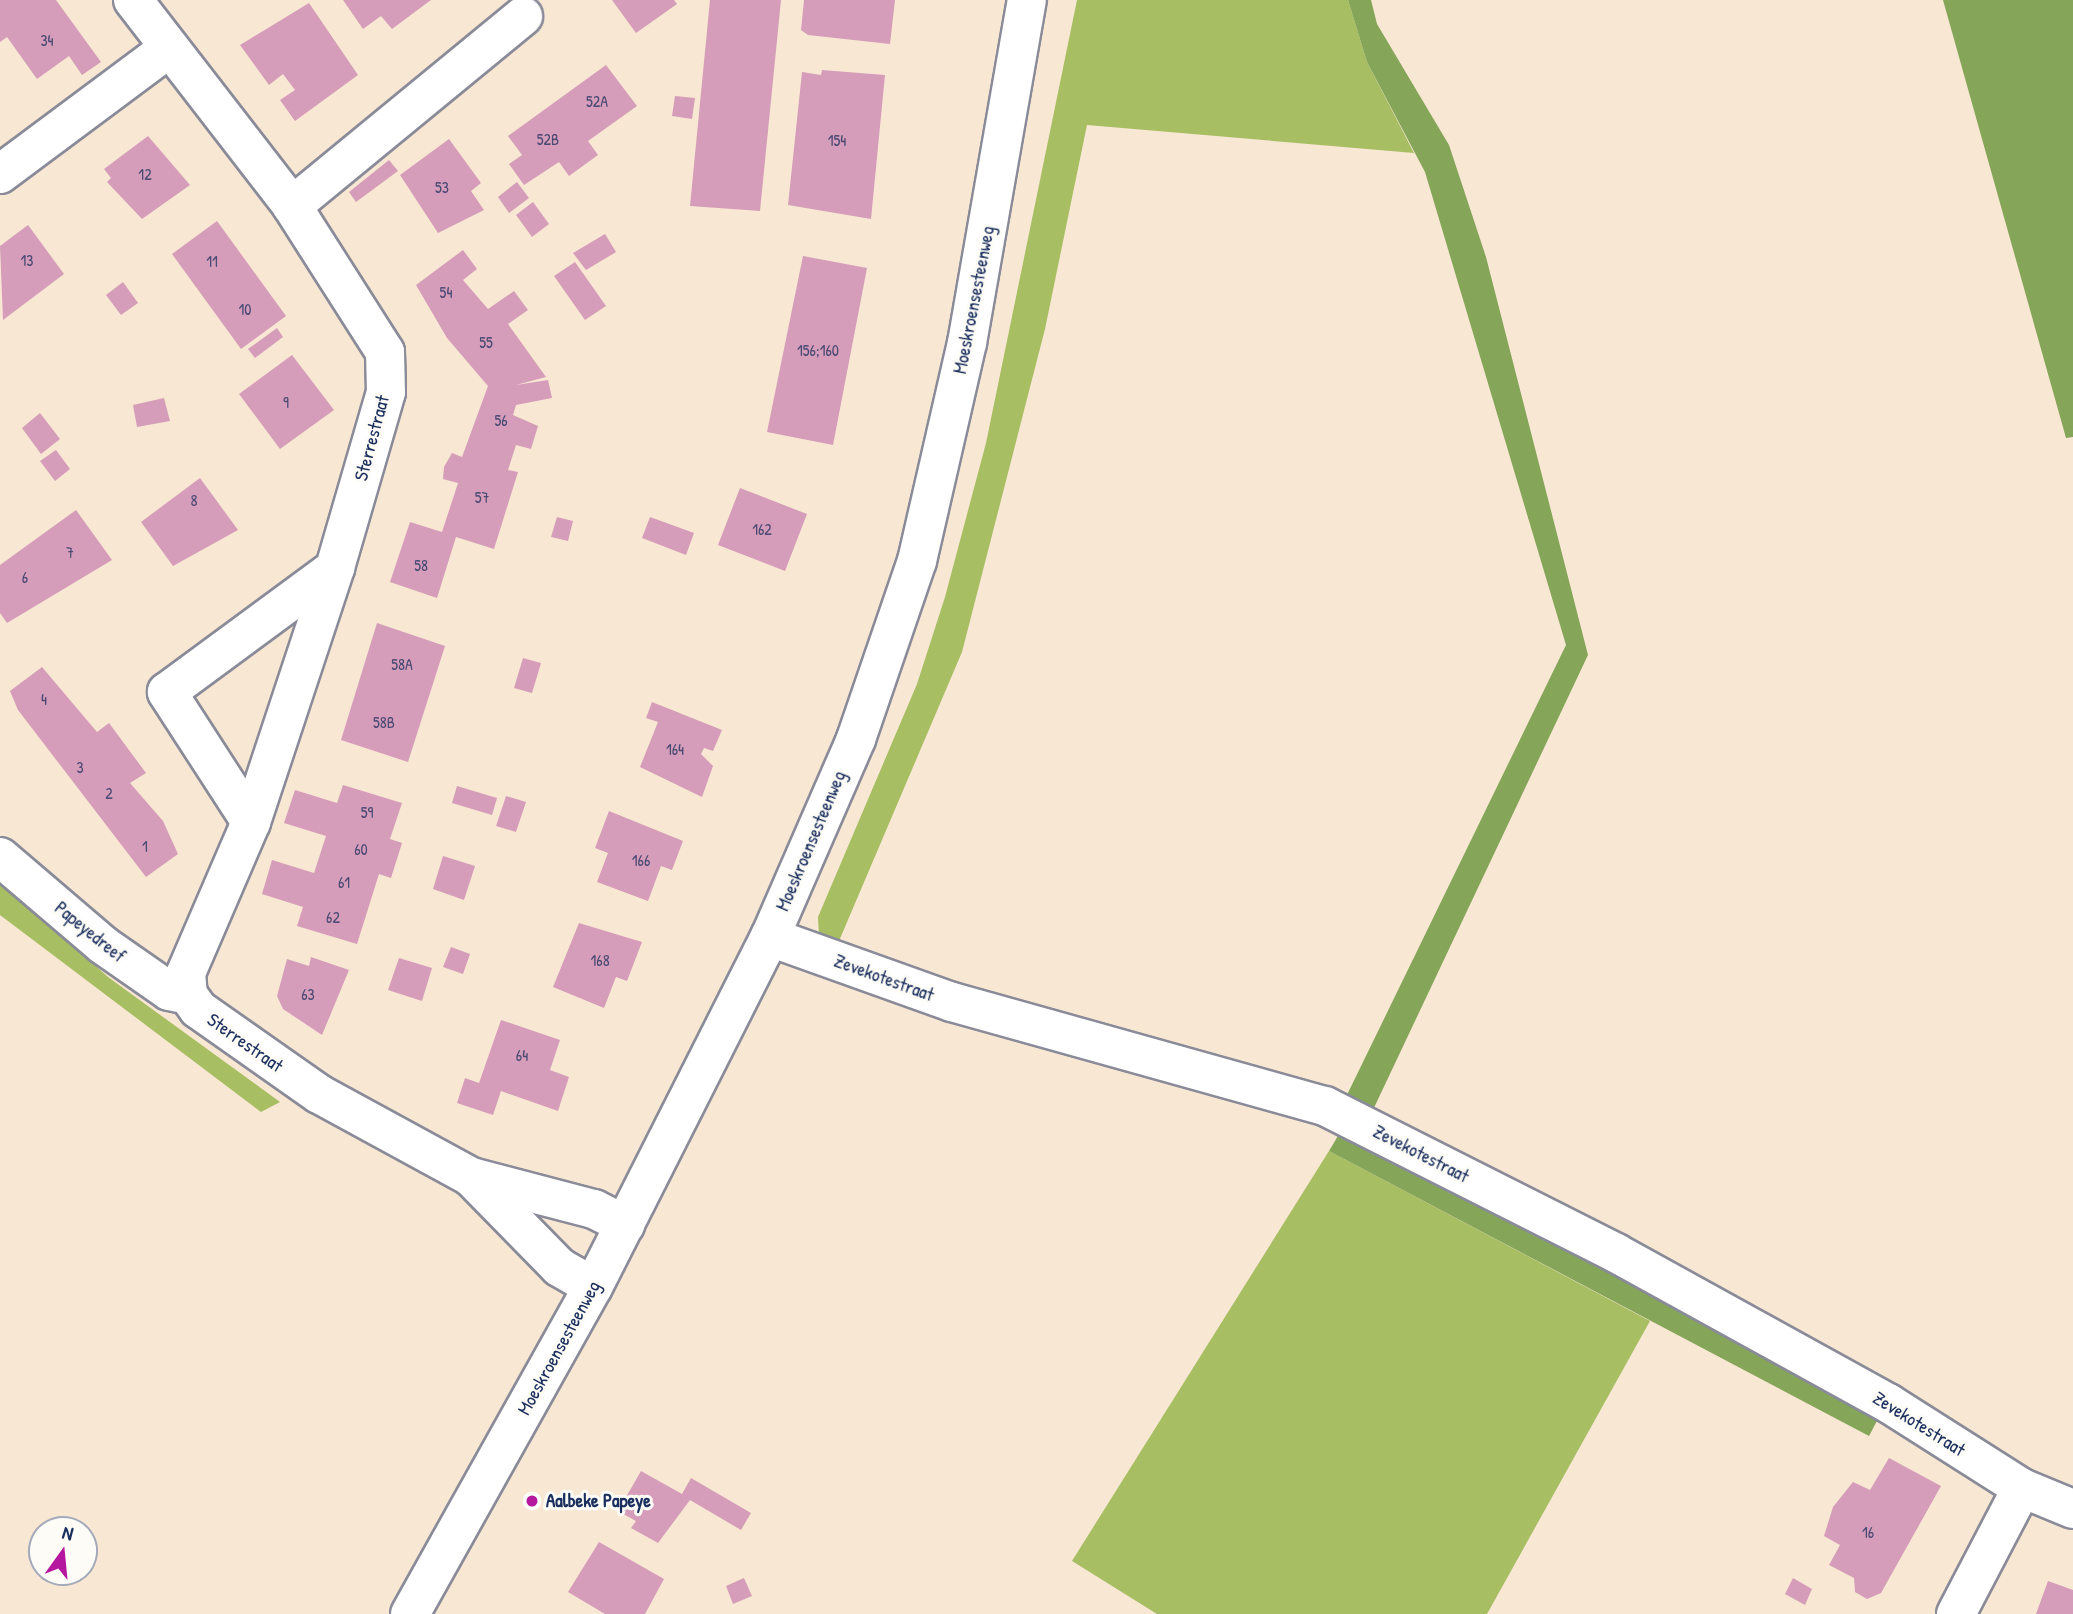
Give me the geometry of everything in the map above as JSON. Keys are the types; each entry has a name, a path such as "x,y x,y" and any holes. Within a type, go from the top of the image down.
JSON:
{"street":[{"name":"Sterrestraat","path":"133,0 292,206 385,352 386,391 335,568 251,822 186,974 188,995 198,1009 319,1094 471,1177 594,1209 625,1225"},
{"name":"Moeskroensesteenweg","path":"410,1614 625,1225 770,937 856,740 917,561 967,343 1027,0"},
{"path":"292,206 523,16"},
{"path":"0,174 169,48"},
{"path":"251,822 167,692 335,568"},
{"name":"Papeyedreef","path":"0,857 103,944 169,991 188,995"},
{"name":"Zevekotestraat","path":"770,937 952,1002 1325,1106 1726,1313 2022,1488 2073,1509"},
{"name":"Sterrestraat","path":"471,1177 559,1267 593,1287"},
{"path":"1956,1614 2022,1488"}],"green space":[{"path":"1077,0 1348,0 1367,62 1414,153 1087,125 1045,329 962,652 839,941 819,936 818,917 917,684 945,597 986,443"},
{"path":"1348,0 1371,0 1377,24 1449,145 1486,257 1588,655 1372,1112 1345,1099 1566,645 1425,172 1367,62"},
{"path":"1943,0 2073,0 2073,437 2066,438"},
{"path":"0,881 108,977 280,1102 261,1112 0,915"},
{"path":"1342,1129 1879,1417 1869,1436 1329,1151"},
{"path":"1329,1151 1650,1321 1487,1614 1157,1614 1072,1561"}],"building":[{"path":"0,0 56,0 101,62 82,75 69,56 37,79 7,37 0,42"},
{"path":"343,0 431,0 392,29 381,16 363,29"},
{"path":"612,0 674,0 677,4 636,33"},
{"path":"710,0 781,0 760,211 690,206"},
{"path":"804,0 895,0 890,44 808,35 801,30"},
{"path":"309,3 358,75 295,121 280,100 295,90 283,74 269,85 240,45"},
{"path":"606,65 637,106 588,141 598,155 569,176 559,162 524,185 509,164 522,155 508,136"},
{"path":"822,70 885,75 871,219 788,205 802,72 821,75"},
{"path":"675,96 695,98 692,119 672,116"},
{"path":"148,136 190,185 142,219 107,182 111,178 104,169"},
{"path":"449,139 481,183 471,191 484,210 438,233 400,175"},
{"path":"389,160 398,171 356,202 349,192"},
{"path":"517,182 529,198 509,213 498,197"},
{"path":"533,202 549,224 532,237 516,215"},
{"path":"217,221 286,316 241,349 172,254"},
{"path":"28,225 64,274 3,320 0,246"},
{"path":"605,234 616,252 586,270 573,253"},
{"path":"463,250 477,269 463,280 488,309 514,291 528,310 508,324 546,377 516,385 548,380 552,398 516,405 513,415 538,426 531,449 516,445 508,470 518,472 494,549 456,537 437,598 390,582 410,522 442,532 458,483 443,479 444,467 452,453 462,457 488,386 447,338 416,285"},
{"path":"803,256 867,268 833,445 767,432"},
{"path":"575,262 606,306 585,320 554,276"},
{"path":"123,282 138,303 121,315 106,295"},
{"path":"277,328 283,337 255,358 248,349"},
{"path":"292,355 334,410 280,449 239,394"},
{"path":"164,398 170,421 137,427 133,405"},
{"path":"40,413 60,439 41,454 22,428"},
{"path":"56,450 70,469 55,481 40,461"},
{"path":"200,478 238,530 173,566 141,522"},
{"path":"740,488 807,514 785,571 718,545"},
{"path":"76,510 112,560 7,623 0,613 0,565"},
{"path":"557,517 573,521 568,541 551,537"},
{"path":"650,517 694,533 686,555 642,538"},
{"path":"377,623 445,646 408,762 341,740"},
{"path":"523,658 541,663 532,693 514,688"},
{"path":"42,667 97,732 109,723 146,773 130,783 163,821 178,854 146,877 18,710 10,691"},
{"path":"652,702 722,730 713,751 704,748 701,754 713,766 702,797 640,767 658,722 646,718"},
{"path":"343,785 402,803 390,839 402,843 391,878 379,874 357,944 297,926 303,907 262,894 272,860 314,873 326,836 284,823 295,790 337,803"},
{"path":"457,786 497,798 492,815 452,803"},
{"path":"506,796 526,802 516,832 496,826"},
{"path":"609,811 683,841 672,870 661,866 648,901 597,882 608,853 595,848"},
{"path":"443,856 475,866 464,900 433,889"},
{"path":"579,923 642,942 627,981 616,977 604,1008 553,987"},
{"path":"451,947 470,954 463,974 443,967"},
{"path":"311,957 349,970 322,1035 283,1009 277,996 287,959 309,966"},
{"path":"399,958 432,968 422,1001 388,990"},
{"path":"501,1020 560,1040 550,1070 569,1077 558,1111 501,1091 493,1115 457,1103 465,1078 479,1083"},
{"path":"1889,1458 1941,1486 1881,1593 1867,1599 1855,1592 1854,1578 1829,1565 1840,1545 1824,1536 1833,1507 1853,1482 1870,1490"},
{"path":"641,1471 682,1494 691,1478 751,1513 741,1530 690,1500 658,1543 631,1528 636,1521 618,1511"},
{"path":"599,1542 664,1579 645,1614 605,1614 568,1592"},
{"path":"744,1578 752,1596 733,1604 726,1586"},
{"path":"1793,1578 1812,1589 1805,1605 1785,1594"},
{"path":"2048,1581 2073,1590 2073,1614 2036,1614"}],"place":[{"name":"Aalbeke Papeye","path":"532,1501"}]}
